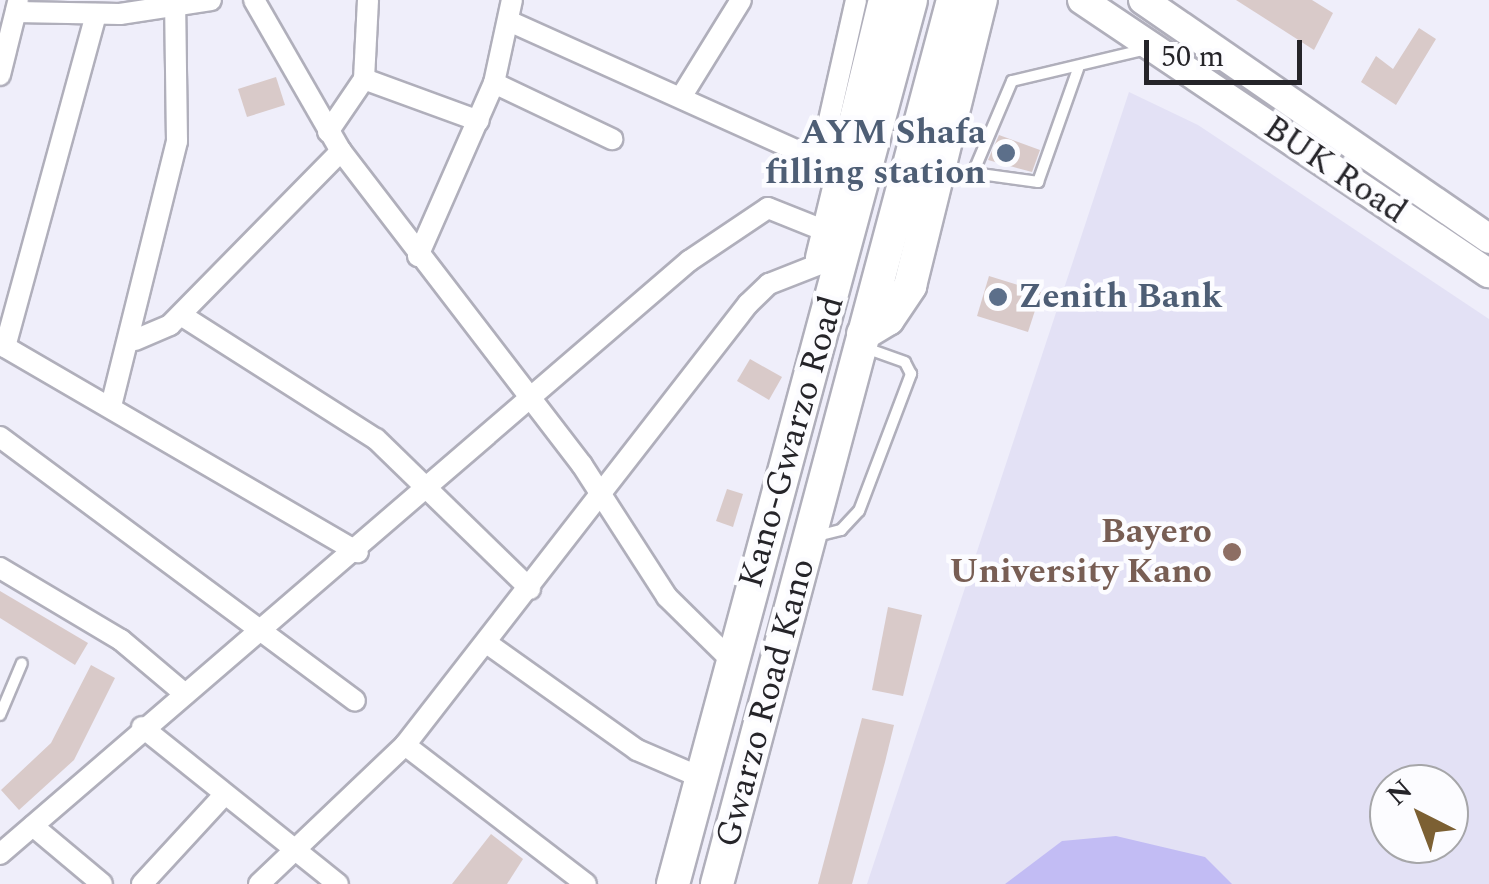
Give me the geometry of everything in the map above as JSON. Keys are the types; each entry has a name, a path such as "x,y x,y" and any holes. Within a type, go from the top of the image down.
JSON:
{"main road":[{"path":"824,336 824,248 831,165 885,0"},
{"name":"Kano-Gwarzo Road","path":"673,884 730,660 824,336 911,0"},
{"name":"BUK Road","path":"1082,0 1489,272"},
{"name":"BUK Road","path":"1143,0 1489,239"},
{"path":"861,339 902,303 938,182 976,6"},
{"name":"Gwarzo Road Kano","path":"717,884 861,339 976,6"}],"street":[{"path":"0,76 17,6 96,14 211,0"},
{"path":"254,0 342,152 600,496 667,597 730,660"},
{"path":"328,132 364,79 368,0"},
{"path":"418,256 494,83 511,22 512,0"},
{"path":"683,94 740,0"},
{"path":"511,22 683,94 831,165 856,0"},
{"path":"112,402 135,340 177,141 175,6"},
{"path":"96,14 3,345 112,402 358,552"},
{"path":"364,79 479,121"},
{"path":"494,83 612,138"},
{"path":"135,340 181,314 342,152"},
{"path":"0,854 142,727 264,634 426,493 523,398 768,208 824,248 769,284 748,304 488,644 405,745 259,884"},
{"path":"181,314 376,439 426,493 530,589"},
{"path":"0,437 355,701"},
{"path":"0,568 122,640 184,694"},
{"path":"488,644 638,750 702,778"},
{"path":"142,727 338,884"},
{"path":"405,745 586,884"},
{"path":"142,884 225,794"},
{"path":"33,826 102,884"}],"lane":[{"path":"973,173 1005,87 1020,75 1078,69 1152,46"},
{"path":"938,182 973,173 1038,182 1078,69"},
{"path":"811,538 841,530 858,511 911,374 905,362 861,339"},
{"path":"0,715 22,663"}],"shaded area":[{"name":"Bayero University Kano","path":"1129,92 1198,125 1489,319 1489,884 867,884"},
{"path":"1116,836 1205,857 1232,884 1005,884 1062,841"}],"building":[{"path":"1236,0 1312,0 1333,13 1314,50"},
{"path":"1419,28 1436,39 1396,105 1361,82 1376,56 1393,69"},
{"path":"276,77 285,105 247,117 238,89"},
{"path":"999,135 1040,150 1032,172 988,160"},
{"path":"989,276 1041,292 1028,332 977,316"},
{"path":"750,359 782,377 769,400 737,381"},
{"path":"727,489 743,494 733,527 716,521"},
{"path":"0,591 88,643 75,665 0,618"},
{"path":"888,607 922,615 903,696 872,690"},
{"path":"91,665 115,678 74,760 19,810 1,790 51,743"},
{"path":"862,718 894,725 885,762 852,884 818,884"},
{"path":"491,834 523,859 507,884 452,884"}],"place":[{"name":"AYM Shafa filling station","path":"1006,153"},
{"name":"Zenith Bank","path":"998,297"},
{"name":"Bayero University Kano","path":"1232,552"}]}
